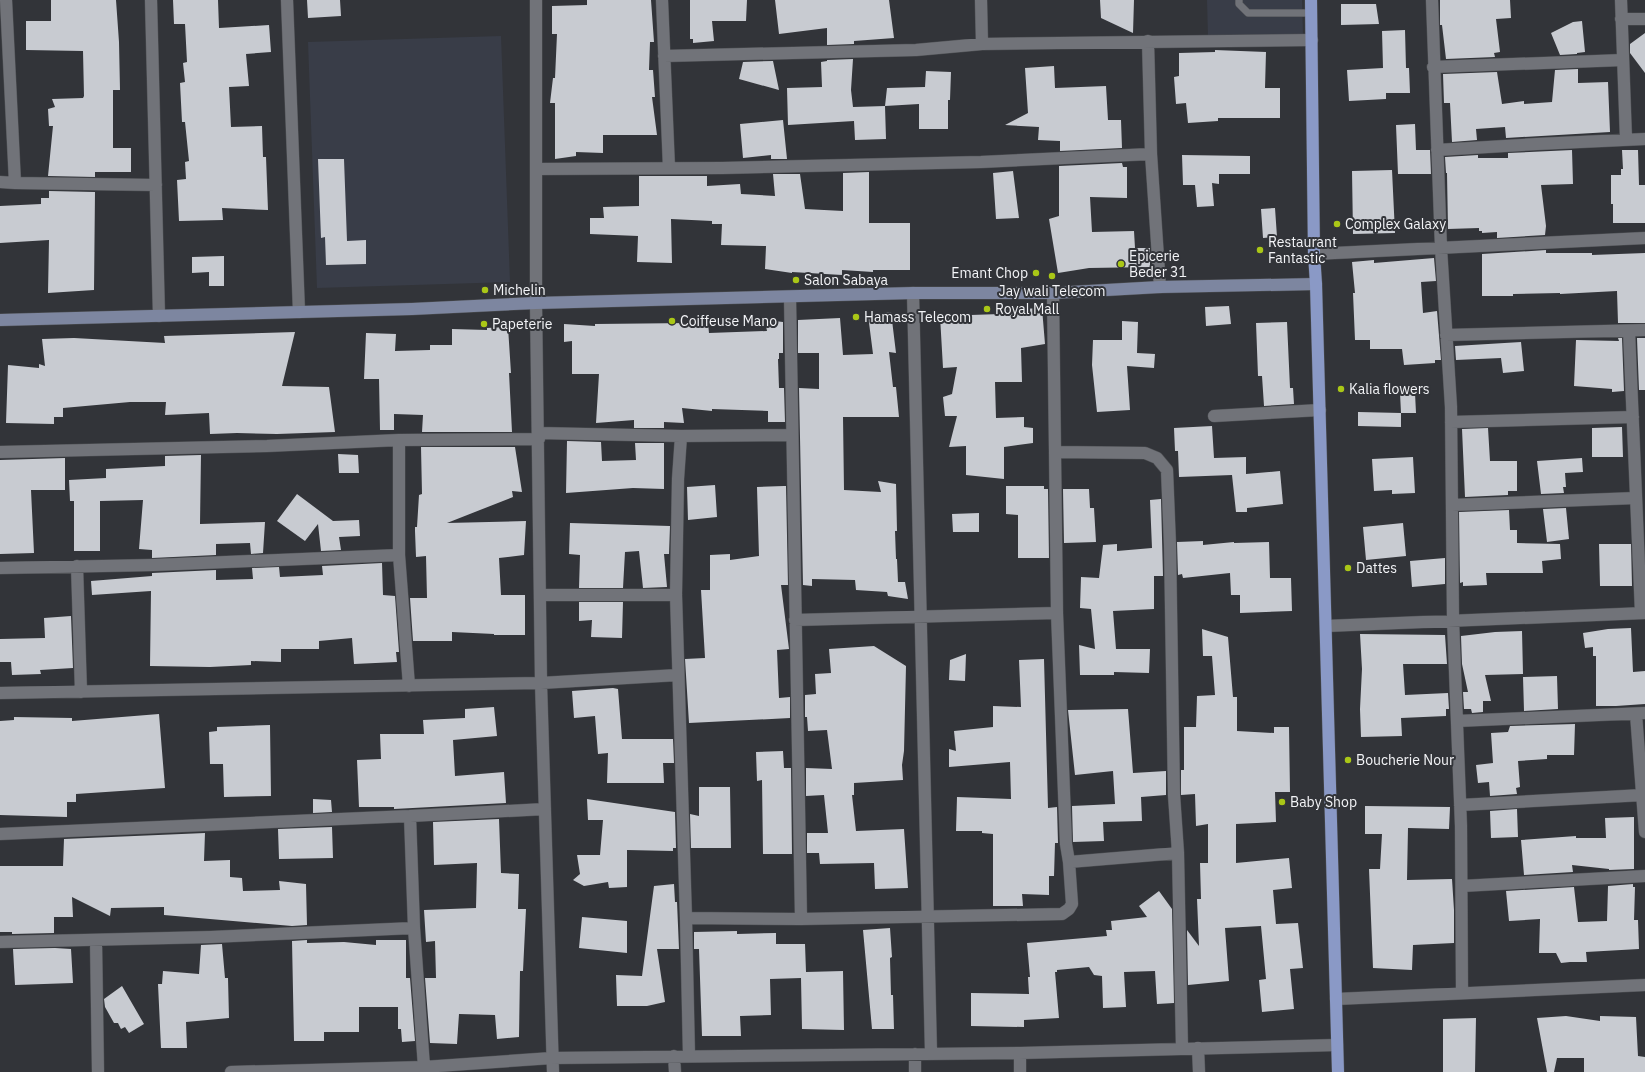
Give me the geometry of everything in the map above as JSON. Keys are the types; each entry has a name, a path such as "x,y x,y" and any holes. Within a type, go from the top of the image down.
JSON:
{"main road":[{"path":"1311,0 1314,254 1320,410 1338,1072"}],"street":[{"path":"6,0 15,182"},
{"path":"152,0 159,316"},
{"path":"287,0 299,312"},
{"path":"536,0 536,303 539,436 541,683 553,1072"},
{"path":"662,0 669,168"},
{"path":"981,0 982,44"},
{"path":"1432,0 1433,67 1441,248 1451,422 1453,620 1462,886 1462,993"},
{"path":"1621,0 1626,139"},
{"path":"1622,19 1645,19"},
{"path":"664,56 916,50 982,44 1312,40"},
{"path":"1148,41 1151,154 1160,287"},
{"path":"1433,67 1623,60"},
{"path":"1437,150 1626,139 1645,140"},
{"path":"536,169 722,168 981,162 1151,154"},
{"path":"0,182 156,185"},
{"path":"1314,254 1645,238"},
{"path":"0,320 299,312 536,303 913,293 1053,293 1160,287 1316,284"},
{"path":"913,293 931,1053"},
{"path":"686,918 928,918 1062,914 1069,909 1072,904 1066,844 1057,612 1053,293"},
{"path":"790,297 801,919"},
{"path":"1446,335 1645,330"},
{"path":"1326,626 1643,613 1636,498 1640,447 1633,417 1630,331"},
{"path":"1214,416 1320,410"},
{"path":"1451,422 1633,417"},
{"path":"0,452 267,446 539,436 792,435"},
{"path":"681,436 678,480 676,594 686,918 688,1056"},
{"path":"399,440 400,555 409,686"},
{"path":"1055,452 1145,453 1157,458 1167,470 1170,545 1174,794 1178,853 1182,1049"},
{"path":"1452,505 1636,498"},
{"path":"0,568 154,565 400,555"},
{"path":"77,566 81,692"},
{"path":"540,595 676,594"},
{"path":"795,620 1057,612"},
{"path":"0,693 541,683 678,675"},
{"path":"1457,721 1641,713 1645,832"},
{"path":"1460,805 1643,795"},
{"path":"0,834 545,809"},
{"path":"410,816 414,928 416,1069"},
{"path":"1069,862 1178,853"},
{"path":"1462,886 1645,876"},
{"path":"0,942 211,937 414,928"},
{"path":"96,940 98,1072"},
{"path":"1336,999 1645,985"},
{"path":"232,1072 416,1069 552,1058 1020,1053 1337,1044"},
{"path":"1198,1048 1199,1072"},
{"path":"1020,1053 1020,1072"},
{"path":"915,1054 915,1072"},
{"path":"674,1056 675,1072"}],"lane":[{"path":"1239,0 1239,4 1248,13 1311,13"}],"shaded area":[{"path":"1207,0 1302,0 1303,34 1208,37"},
{"path":"501,36 510,282 317,288 308,42"}],"building":[{"path":"51,0 116,0 120,90 113,90 113,148 131,148 131,172 95,172 95,177 48,176 53,126 49,126 48,109 55,107 52,99 83,98 84,96 83,51 26,50 26,21 51,21"},
{"path":"173,0 218,0 219,28 269,25 271,52 246,54 249,86 229,87 231,127 262,126 263,157 266,157 268,210 222,208 223,220 179,221 177,180 186,179 185,162 189,161 185,122 182,122 180,83 185,82 183,63 187,62 185,24 174,24"},
{"path":"307,0 340,0 341,16 308,18"},
{"path":"587,0 651,0 654,42 650,42 649,70 653,70 655,97 652,97 657,135 603,135 603,153 576,152 576,156 555,159 555,103 550,103 553,78 555,78 557,34 552,34 552,6 587,5"},
{"path":"690,0 747,0 746,21 712,21 714,41 693,43 693,39 690,39"},
{"path":"775,0 889,0 894,38 854,41 854,44 827,45 827,28 779,34"},
{"path":"1100,0 1134,0 1133,33 1101,18"},
{"path":"1440,0 1510,0 1511,18 1496,19 1500,52 1494,53 1495,57 1446,59 1442,25 1440,25"},
{"path":"1341,4 1376,4 1379,24 1341,25"},
{"path":"1582,21 1585,52 1560,55 1551,33 1573,22"},
{"path":"1405,30 1406,68 1409,68 1410,93 1386,93 1386,99 1349,101 1347,70 1383,68 1382,31"},
{"path":"1645,33 1645,73 1630,53 1630,44"},
{"path":"1215,50 1266,52 1265,88 1280,88 1280,118 1218,118 1218,121 1188,123 1186,103 1176,104 1174,77 1179,76 1179,53 1215,52"},
{"path":"853,59 851,90 853,107 885,106 886,139 855,140 854,121 788,125 787,88 822,87 821,62 827,60"},
{"path":"773,61 779,90 739,79 743,62"},
{"path":"1054,66 1055,88 1106,86 1108,120 1121,120 1122,148 1060,151 1060,141 1038,140 1039,127 1005,125 1028,113 1025,68"},
{"path":"1578,69 1578,83 1608,82 1610,132 1506,138 1505,127 1476,129 1477,140 1452,142 1450,103 1444,103 1443,74 1497,72 1502,104 1524,101 1524,104 1552,102 1555,70"},
{"path":"926,71 951,72 950,100 948,100 948,129 919,129 919,104 885,106 887,88 925,87"},
{"path":"783,120 787,159 771,159 771,155 743,158 740,124"},
{"path":"1415,124 1416,150 1430,150 1431,174 1398,174 1396,125"},
{"path":"1572,150 1573,184 1541,185 1546,226 1545,235 1497,238 1497,232 1482,233 1482,231 1479,231 1479,228 1448,229 1447,173 1445,157 1478,155 1478,158 1508,158 1508,153"},
{"path":"1622,150 1638,150 1639,185 1645,185 1645,223 1613,223 1613,204 1611,204 1611,175 1621,175 1621,169 1623,169"},
{"path":"1182,155 1250,156 1250,174 1219,174 1219,184 1212,183 1214,206 1197,207 1195,185 1183,185"},
{"path":"318,159 344,159 347,241 366,240 366,264 326,265 325,237 321,238"},
{"path":"1122,163 1123,167 1127,167 1127,198 1090,197 1092,232 1134,231 1135,248 1150,248 1150,267 1089,268 1058,273 1049,219 1059,216 1059,166"},
{"path":"1392,170 1395,233 1353,234 1352,171"},
{"path":"1013,171 1019,218 996,219 993,173"},
{"path":"869,172 869,223 910,223 910,270 873,270 873,272 842,270 842,275 792,273 765,269 766,246 721,245 722,224 712,224 712,221 671,219 672,263 637,262 638,236 590,234 590,218 604,218 603,207 639,206 639,176 707,176 707,186 740,184 741,194 775,196 773,174 800,174 805,209 843,211 843,173"},
{"path":"49,191 95,192 94,290 48,293 49,240 0,243 0,206 41,204 41,198 49,198"},
{"path":"1275,208 1277,237 1263,238 1261,209"},
{"path":"1546,250 1546,253 1592,253 1592,255 1645,253 1645,323 1618,323 1617,291 1482,296 1482,254"},
{"path":"224,256 224,286 209,286 209,272 192,273 192,257"},
{"path":"1434,258 1436,281 1421,282 1423,313 1437,311 1441,360 1435,360 1435,363 1404,365 1402,349 1370,349 1370,340 1355,340 1353,293 1355,293 1352,262 1374,260 1374,263"},
{"path":"1229,306 1231,324 1206,326 1205,307"},
{"path":"1042,308 1045,344 1021,348 1022,382 995,382 996,418 1024,417 1024,427 1033,428 1033,443 1004,447 1004,479 966,475 966,446 949,447 957,416 945,416 943,397 952,394 957,367 943,368 940,316 1001,314 1000,310"},
{"path":"891,312 896,353 889,352 893,387 896,387 899,417 843,417 844,490 881,492 878,481 896,484 897,531 895,531 898,582 905,582 908,599 888,596 887,592 856,590 855,580 812,579 812,586 803,585 799,388 819,389 819,353 798,353 798,320 840,318 843,355 873,354 868,315"},
{"path":"765,320 783,322 783,353 779,353 778,359 779,388 784,388 785,422 768,422 768,411 712,409 712,411 682,408 684,423 664,422 664,428 634,428 634,420 596,423 599,374 572,374 572,341 564,342 564,324 595,326 595,324 690,323 690,325 708,323 709,333 767,331"},
{"path":"1122,321 1138,322 1137,353 1155,354 1154,368 1127,366 1130,410 1097,412 1092,365 1093,340 1122,340"},
{"path":"1287,322 1290,388 1293,388 1294,404 1264,406 1262,376 1258,376 1256,323"},
{"path":"508,327 511,373 509,373 512,432 422,432 423,415 394,414 394,430 380,430 379,379 364,379 366,333 396,334 395,351 430,350 430,345 452,345 452,329 487,330 487,328"},
{"path":"295,332 282,386 329,387 335,432 210,434 209,413 165,415 166,402 130,402 63,408 63,417 54,417 54,424 6,423 8,365 39,368 39,364 45,366 42,339 74,338 165,343 164,336"},
{"path":"1618,338 1622,338 1624,391 1612,392 1612,389 1574,386 1576,340 1619,341"},
{"path":"1637,338 1645,338 1645,390 1639,390"},
{"path":"1521,342 1524,371 1503,373 1501,358 1456,360 1455,346"},
{"path":"1400,393 1415,393 1416,413 1401,413"},
{"path":"1358,412 1401,413 1401,427 1358,426"},
{"path":"1212,426 1214,458 1246,457 1246,474 1280,471 1283,504 1247,508 1247,512 1236,512 1232,475 1179,477 1178,451 1175,451 1174,428"},
{"path":"1622,427 1623,457 1592,457 1592,428"},
{"path":"1488,428 1490,461 1517,461 1517,491 1508,491 1508,495 1465,497 1462,429"},
{"path":"567,441 601,442 602,461 636,460 635,443 664,443 664,489 633,488 566,493"},
{"path":"421,447 515,447 522,492 512,491 513,497 447,523 526,521 524,555 499,558 501,595 525,595 525,635 494,635 452,632 452,641 413,641 410,598 427,598 426,556 416,557 415,527 417,527 419,495 422,494"},
{"path":"338,454 358,455 359,473 339,473"},
{"path":"201,455 200,524 265,522 263,553 251,554 250,543 216,544 216,555 152,558 152,550 139,549 143,500 100,501 100,551 74,551 74,501 70,501 69,480 106,478 106,469 165,466 165,456"},
{"path":"1413,457 1415,493 1392,494 1392,490 1374,491 1372,459"},
{"path":"65,458 65,490 31,490 34,553 0,554 0,460"},
{"path":"1582,458 1583,472 1565,473 1566,487 1563,487 1564,493 1541,494 1537,461"},
{"path":"715,485 717,517 688,520 687,487"},
{"path":"786,486 788,585 781,585 789,649 777,650 779,698 790,697 790,718 689,723 685,659 705,658 701,590 710,590 710,555 730,554 730,560 759,556 757,487"},
{"path":"1006,486 1044,486 1044,489 1048,489 1049,558 1018,558 1018,515 1006,514"},
{"path":"1063,489 1089,489 1090,508 1094,508 1096,542 1064,543"},
{"path":"297,494 333,521 359,520 360,536 339,537 341,550 321,551 318,524 305,541 277,521"},
{"path":"1161,499 1163,576 1154,576 1154,609 1113,611 1116,649 1150,649 1149,673 1114,672 1114,675 1080,675 1079,645 1095,649 1091,609 1080,608 1081,577 1099,578 1103,545 1117,544 1117,551 1152,548 1150,500"},
{"path":"1566,508 1569,539 1547,542 1543,509"},
{"path":"1509,510 1510,530 1517,530 1517,543 1560,544 1561,559 1542,561 1543,573 1486,573 1487,585 1463,586 1463,582 1460,583 1459,512"},
{"path":"979,513 979,532 953,532 952,514"},
{"path":"570,523 670,526 669,554 664,554 667,587 643,588 639,551 625,552 623,588 579,588 580,555 569,554"},
{"path":"1403,523 1406,556 1366,560 1363,527"},
{"path":"1203,541 1203,545 1234,542 1269,542 1270,578 1291,578 1292,611 1240,613 1240,595 1231,595 1230,573 1183,578 1182,574 1178,575 1177,542"},
{"path":"1599,544 1631,544 1632,586 1600,586"},
{"path":"1445,558 1445,584 1412,587 1410,561"},
{"path":"382,563 383,595 395,596 399,652 396,652 397,662 354,664 352,638 319,641 319,649 281,649 281,662 251,661 251,665 210,667 150,666 151,591 92,595 91,581 152,576 152,573 216,570 216,580 253,579 252,568 279,567 280,577 323,575 322,566"},
{"path":"579,602 623,602 622,638 591,637 592,620 579,621"},
{"path":"71,616 73,668 40,670 41,674 12,675 11,662 0,662 0,639 45,638 44,618"},
{"path":"1631,628 1633,672 1645,671 1645,704 1596,706 1596,656 1593,656 1593,647 1585,648 1583,633 1608,629"},
{"path":"1202,629 1228,637 1233,697 1237,697 1237,731 1274,733 1274,727 1289,727 1290,792 1275,792 1276,822 1236,824 1236,863 1289,858 1292,888 1273,890 1276,924 1298,923 1303,968 1290,969 1294,1009 1262,1012 1259,980 1266,979 1261,926 1225,928 1229,981 1188,985 1187,930 1199,946 1197,899 1201,899 1200,863 1208,863 1208,824 1196,826 1195,794 1181,795 1181,770 1184,770 1184,727 1196,727 1197,696 1215,695 1212,656 1203,656"},
{"path":"1522,631 1523,674 1485,675 1491,701 1483,701 1483,712 1472,713 1471,709 1464,709 1463,692 1468,692 1462,664 1461,636 1495,632"},
{"path":"1360,634 1445,635 1447,664 1403,664 1405,695 1448,693 1449,709 1446,709 1446,716 1401,718 1402,736 1361,737 1360,709 1362,669"},
{"path":"874,646 906,666 904,751 902,765 903,780 854,783 854,795 852,795 856,831 904,829 908,888 875,889 874,863 820,864 819,853 807,853 807,833 828,833 824,795 806,796 806,768 832,769 827,730 808,731 807,717 805,717 805,695 816,694 815,674 831,673 829,649"},
{"path":"966,654 965,681 949,680 950,660"},
{"path":"1044,659 1048,808 1057,807 1058,843 1055,843 1054,876 1049,876 1049,895 1022,894 1023,906 993,906 993,834 982,833 982,831 956,831 957,797 1011,799 1010,762 949,767 949,749 956,751 954,731 993,727 993,706 1021,707 1019,660"},
{"path":"1557,676 1558,709 1524,711 1523,677"},
{"path":"613,688 618,689 622,739 673,739 674,763 663,763 664,783 607,783 608,753 598,754 595,716 574,718 572,691"},
{"path":"494,707 497,736 453,740 455,776 504,772 506,803 394,809 394,807 359,807 357,760 381,759 380,734 424,734 423,720 465,718 465,709"},
{"path":"1128,709 1133,773 1166,771 1166,795 1141,797 1142,821 1103,822 1104,841 1073,842 1072,806 1115,804 1113,771 1075,775 1068,710"},
{"path":"159,714 165,788 76,794 76,802 67,802 67,817 0,815 0,721 14,720 14,717 72,718 72,721"},
{"path":"1575,724 1574,755 1547,755 1547,759 1518,761 1520,787 1516,788 1517,794 1490,796 1489,782 1478,783 1476,765 1493,763 1491,733 1508,732 1510,726"},
{"path":"270,725 271,796 224,797 223,764 210,764 209,732 217,731 217,727"},
{"path":"783,751 784,768 791,768 792,854 763,854 762,780 757,781 756,752"},
{"path":"699,787 730,787 731,848 691,848 690,814 699,816"},
{"path":"313,799 331,800 332,812 313,813"},
{"path":"587,799 675,812 676,848 673,848 673,851 627,850 627,887 609,888 608,882 584,886 573,880 580,874 577,855 600,855 603,820 588,820"},
{"path":"1365,806 1450,807 1449,829 1408,828 1407,880 1452,879 1454,910 1454,943 1413,945 1412,970 1373,968 1369,869 1380,869 1382,834 1365,834"},
{"path":"1517,809 1518,837 1491,838 1490,811"},
{"path":"1634,817 1634,869 1609,870 1572,865 1573,872 1524,875 1521,840 1576,836 1576,838 1606,838 1605,818"},
{"path":"499,819 501,873 519,874 518,909 526,909 523,971 520,971 519,1037 497,1039 495,1015 459,1014 457,1044 430,1043 425,978 436,978 435,941 426,942 424,910 476,908 477,863 434,865 433,822"},
{"path":"332,827 333,858 279,859 278,829"},
{"path":"205,833 204,861 230,860 230,877 242,878 243,891 280,890 279,881 306,884 307,925 292,926 164,915 164,907 111,908 110,916 72,897 73,917 54,917 54,933 12,934 12,932 0,932 0,866 63,866 64,839"},
{"path":"674,884 675,902 677,902 679,949 657,949 665,1002 647,1006 617,1006 616,975 642,976 654,886"},
{"path":"1633,884 1633,887 1635,887 1634,920 1638,920 1639,949 1586,952 1587,962 1561,963 1556,953 1539,953 1540,919 1509,921 1506,891 1574,887 1578,922 1607,921 1608,886"},
{"path":"1159,891 1172,909 1174,1003 1157,1004 1155,971 1124,972 1126,1007 1103,1008 1102,976 1094,975 1089,967 1057,970 1057,972 1055,972 1059,1018 1024,1020 1024,1027 971,1026 971,993 1029,994 1028,977 1030,977 1027,943 1107,936 1106,930 1112,930 1111,921 1147,917 1139,906"},
{"path":"582,917 627,921 627,953 579,948"},
{"path":"890,928 892,957 890,958 891,995 893,995 894,1029 872,1029 863,930"},
{"path":"737,931 737,934 776,933 776,944 805,944 806,972 843,971 844,1030 802,1029 801,978 770,979 771,1015 740,1016 741,1036 702,1036 699,949 694,949 694,932"},
{"path":"307,940 307,943 344,942 376,945 376,940 406,940 406,978 410,978 415,1041 402,1042 401,1029 398,1029 398,1007 359,1007 359,1032 324,1032 324,1041 294,1041 292,941"},
{"path":"222,944 225,978 228,978 229,1018 186,1022 187,1048 161,1048 158,984 162,984 163,971 199,974 201,945"},
{"path":"13,949 71,949 73,983 15,985"},
{"path":"122,986 144,1024 129,1033 125,1027 121,1029 118,1023 114,1023 105,1007 104,999"},
{"path":"1566,1016 1600,1021 1600,1016 1636,1017 1638,1056 1645,1057 1645,1072 1584,1072 1584,1058 1557,1058 1554,1072 1547,1072 1537,1018"},
{"path":"1476,1018 1475,1072 1443,1072 1443,1019"}],"place":[{"name":"Complex Galaxy","path":"1337,224"},
{"name":"Restaurant Fantastic","path":"1260,250"},
{"name":"Epicerie Beder 31","path":"1121,264"},
{"name":"Emant Chop","path":"1036,273"},
{"name":"Jay wali Telecom","path":"1052,276"},
{"name":"Salon Sabaya","path":"796,280"},
{"name":"Michelin","path":"485,290"},
{"name":"Royal Mall","path":"987,309"},
{"name":"Hamass Telecom","path":"856,317"},
{"name":"Coiffeuse Mano","path":"672,321"},
{"name":"Papeterie","path":"484,324"},
{"name":"Kalia flowers","path":"1341,389"},
{"name":"Dattes","path":"1348,568"},
{"name":"Boucherie Nour","path":"1348,760"},
{"name":"Baby Shop","path":"1282,802"}]}
